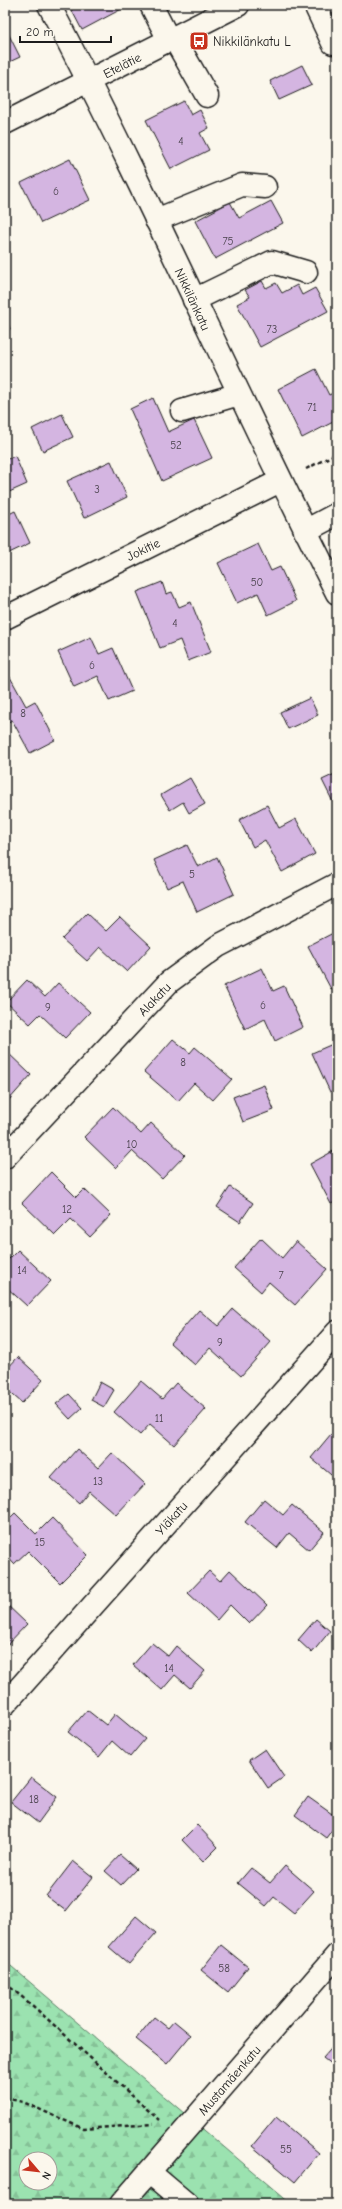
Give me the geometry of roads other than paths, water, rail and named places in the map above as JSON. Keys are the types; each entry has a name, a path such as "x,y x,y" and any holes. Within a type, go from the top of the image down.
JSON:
{"street":[{"name":"Nikkilänkatu","path":"49,5 90,81 280,481 337,593"},
{"path":"151,5 207,96"},
{"name":"Etelätie","path":"5,123 238,5"},
{"path":"315,5 333,43"},
{"path":"156,220 242,185 265,187"},
{"path":"194,300 272,262 306,272"},
{"path":"182,411 239,394"},
{"name":"Jokitie","path":"5,618 280,481"},
{"path":"306,531 337,514"},
{"name":"Alakatu","path":"5,1157 169,982 218,946 337,884"},
{"name":"Yläkatu","path":"5,1704 337,1332"},
{"name":"Mustamäenkatu","path":"122,2204 337,1955"},
{"path":"149,2172 187,2204"}],"place":[{"name":"Nikkilänkatu L","path":"199,41"}]}
